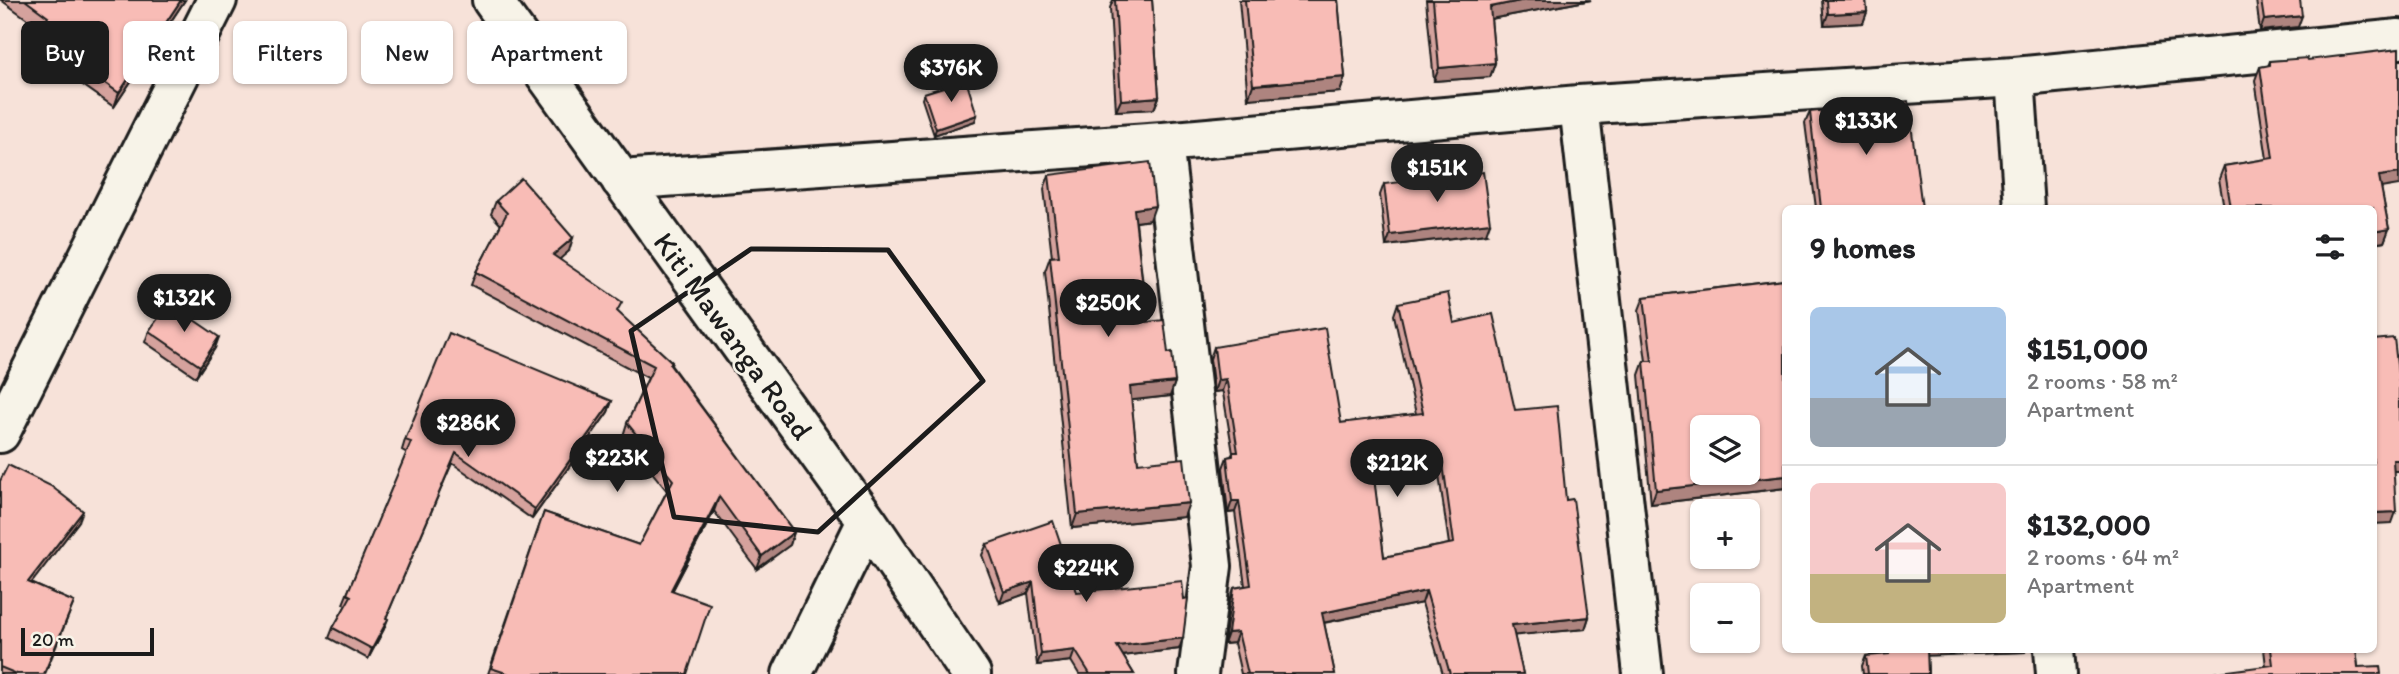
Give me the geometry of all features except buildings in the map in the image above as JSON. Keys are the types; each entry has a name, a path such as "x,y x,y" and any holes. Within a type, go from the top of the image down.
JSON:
{"street":[{"path":"0,433 217,0"},
{"name":"Kiti Mawanga Road","path":"492,0 867,521 971,674"},
{"path":"621,180 1163,142 1579,105 2015,77 2399,39"},
{"path":"2015,77 2024,205"},
{"path":"1579,105 1643,674"},
{"path":"1163,142 1212,566 1198,674"},
{"path":"792,674 867,521"},
{"path":"2054,653 2056,674"}],"highlighted area":[{"path":"751,249 888,250 983,381 818,532 674,517 631,331"}]}
